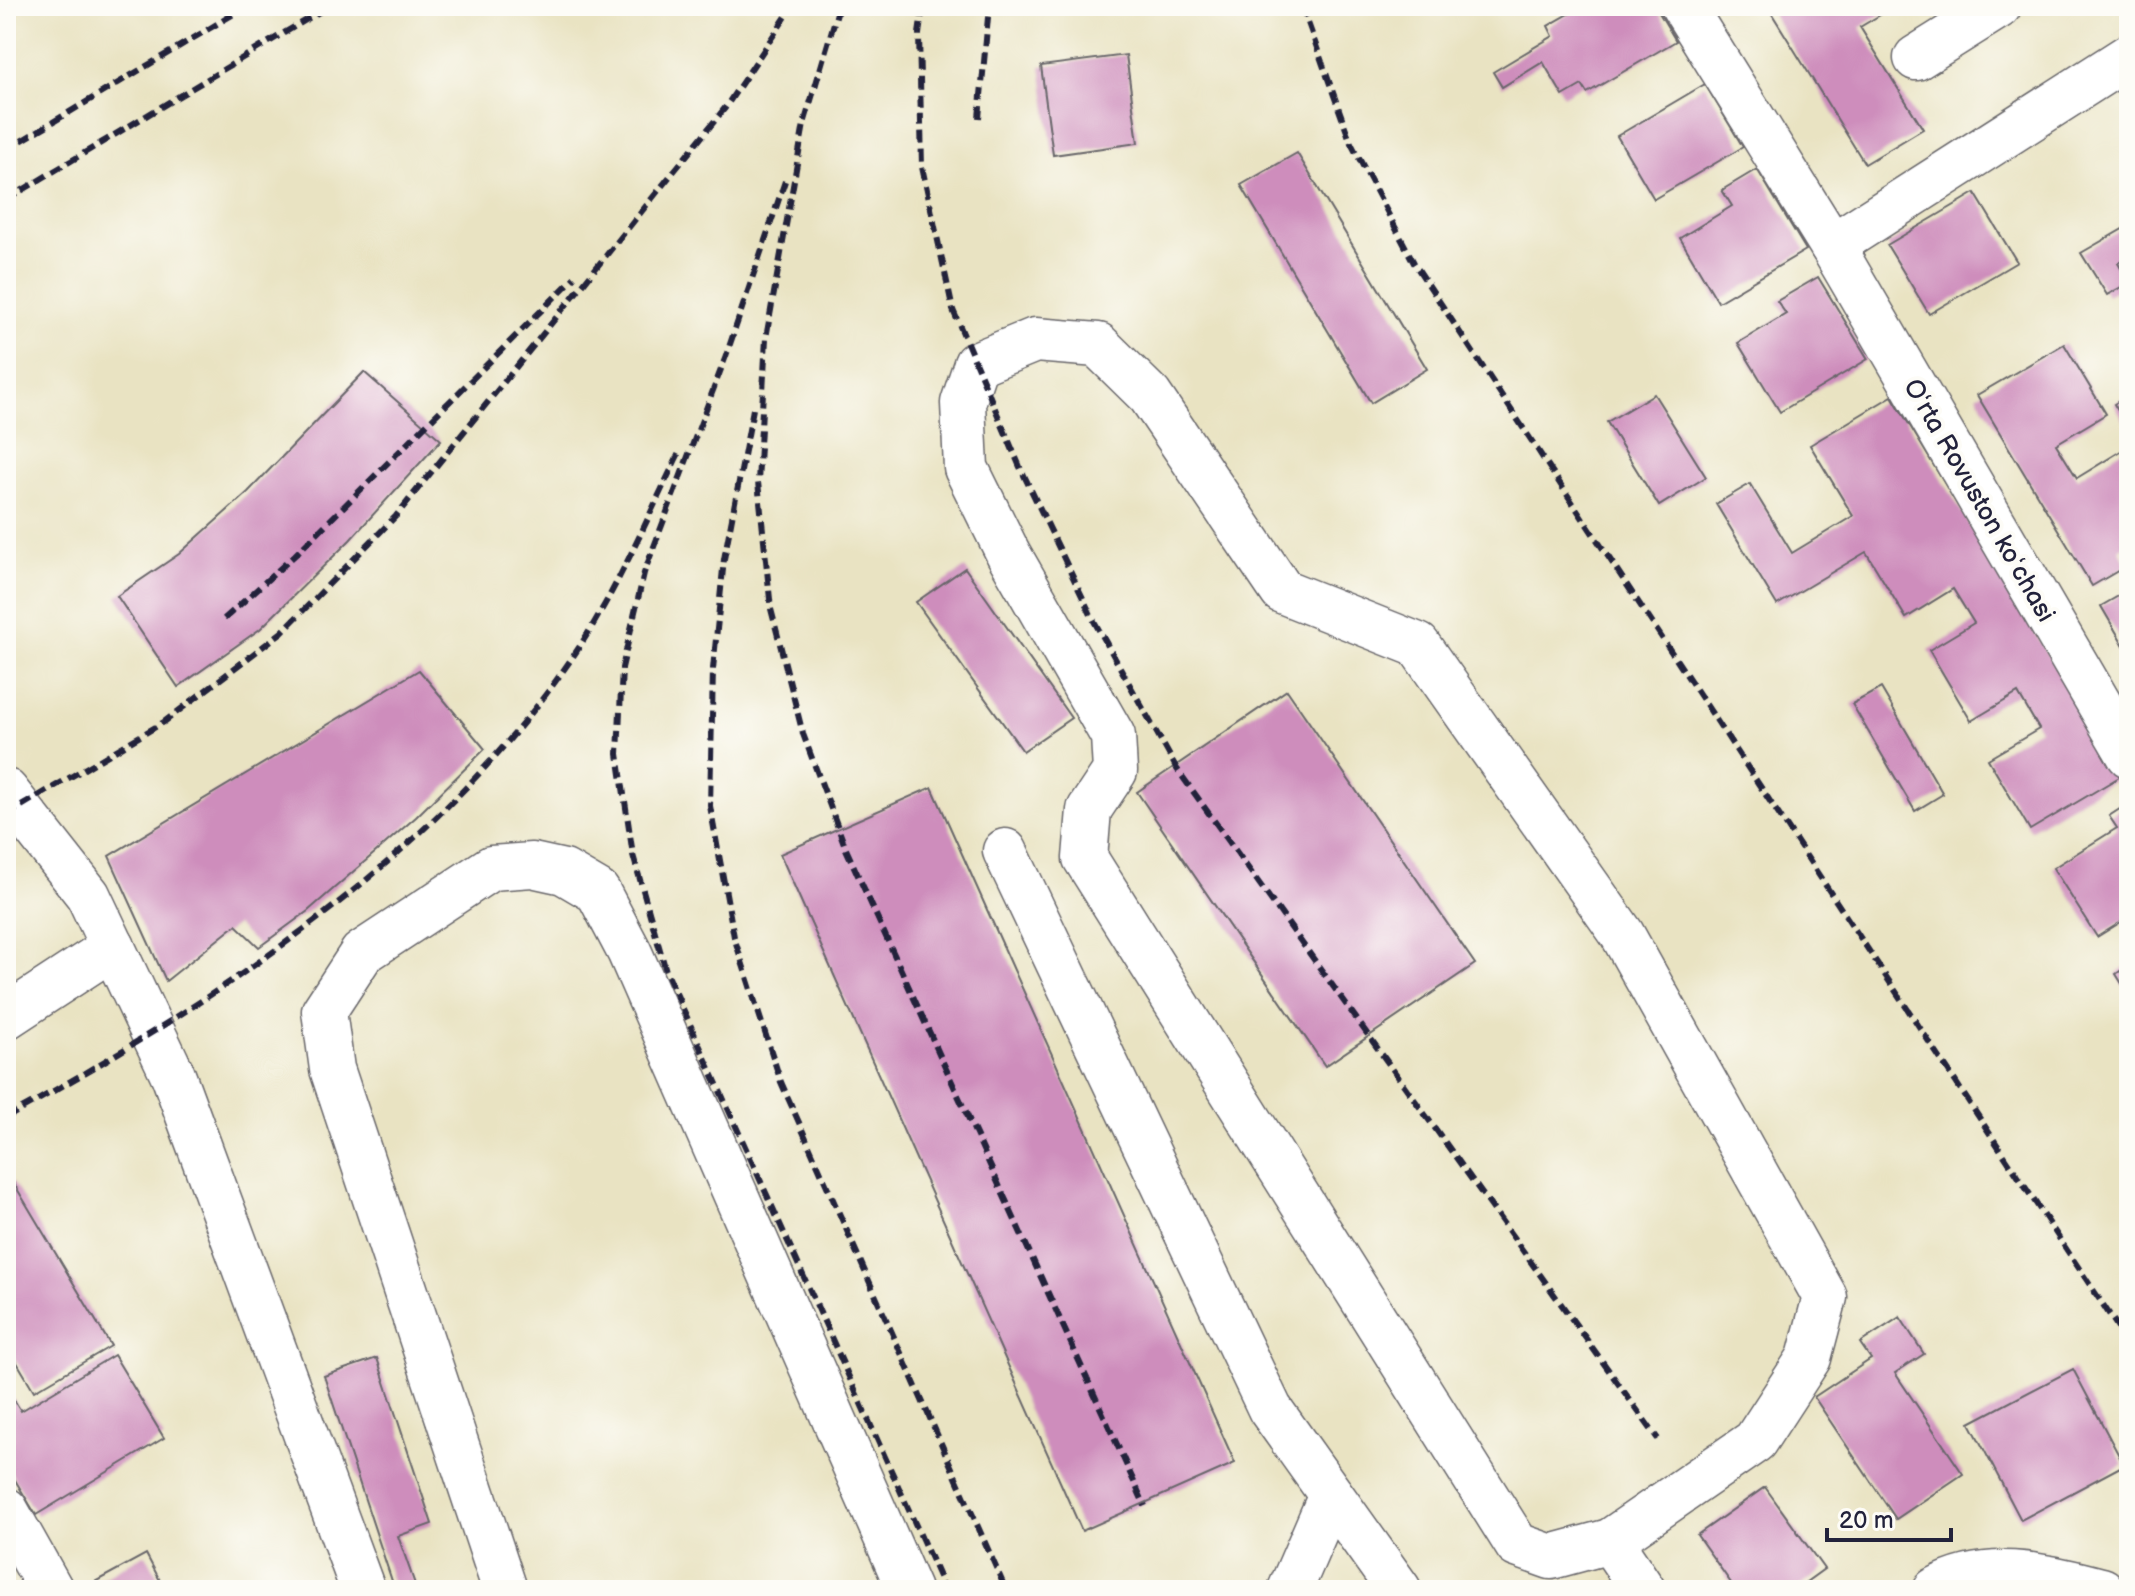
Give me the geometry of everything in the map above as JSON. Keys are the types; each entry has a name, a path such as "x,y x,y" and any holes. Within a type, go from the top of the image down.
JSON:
{"street":[{"name":"Oʻrta Rovuston koʻchasi","path":"1683,6 1832,246 2129,755"},
{"path":"1916,58 1999,6"},
{"path":"1832,246 2129,56"},
{"path":"1035,340 1098,345 1150,396 1282,591 1418,645 1622,934 1825,1297 1809,1358 1755,1441 1610,1541 1551,1557 1517,1545 1085,858 1089,810 1115,771 1113,736 1008,553 966,468 963,403 976,364 1035,340"},
{"path":"6,791 88,895 173,1075 363,1590"},
{"path":"1005,851 1270,1409 1399,1590"},
{"path":"505,1590 332,1069 324,1011 362,953 491,868 532,865 564,872 598,892 629,951 909,1590"},
{"path":"6,1017 113,947"},
{"path":"1290,1590 1331,1495"},
{"path":"6,1510 51,1590"},
{"path":"1610,1541 1643,1590"},
{"path":"1935,1590 1960,1576 2026,1571 2102,1590"}],"building":[{"path":"1583,6 1655,6 1676,41 1587,93 1582,85 1563,96 1543,62 1502,87 1493,72 1553,36 1548,26"},
{"path":"1767,6 1895,6 1860,27 1923,129 1865,164"},
{"path":"1126,55 1138,143 1053,155 1041,66"},
{"path":"1705,84 1743,147 1654,199 1617,136"},
{"path":"1297,153 1427,369 1371,403 1241,185"},
{"path":"1757,169 1806,250 1718,302 1680,238 1732,206 1722,190"},
{"path":"1975,193 2017,262 1929,314 1887,245"},
{"path":"2128,226 2129,256 2118,263 2129,283 2107,295 2081,253"},
{"path":"1818,277 1868,359 1780,412 1738,343 1786,314 1777,301"},
{"path":"2064,344 2106,414 2056,444 2077,478 2126,448 2129,453 2129,543 2119,549 2128,565 2092,586 1977,395"},
{"path":"364,372 441,440 350,540 260,629 178,687 117,596 179,554 248,492"},
{"path":"1654,394 1706,477 1659,506 1607,422"},
{"path":"2129,395 2129,429 2114,404"},
{"path":"1892,396 2121,776 2030,830 1988,759 2039,729 2018,693 1971,721 1929,650 1974,623 1953,589 1906,618 1866,552 1777,605 1716,504 1750,484 1792,553 1853,516 1810,445"},
{"path":"965,568 1071,718 1023,751 916,602"},
{"path":"2129,590 2129,654 2101,606"},
{"path":"419,670 485,749 416,817 308,911 259,947 236,925 166,981 109,856"},
{"path":"1881,688 1943,794 1915,811 1852,704"},
{"path":"1287,690 1475,964 1325,1066 1137,792"},
{"path":"932,787 1235,1463 1082,1531 780,854"},
{"path":"2129,803 2129,917 2097,937 2053,868 2117,828 2109,816"},
{"path":"2129,965 2129,995 2116,974"},
{"path":"13,1182 111,1346 34,1391 6,1344 6,1186"},
{"path":"1900,1317 1924,1354 1895,1373 1963,1474 1896,1519 1814,1397 1871,1359 1860,1343"},
{"path":"114,1355 164,1438 36,1515 6,1465 6,1387 21,1411"},
{"path":"377,1358 432,1524 398,1536 417,1590 395,1590 324,1376"},
{"path":"2073,1369 2124,1465 2021,1520 1970,1423"},
{"path":"1765,1487 1824,1569 1795,1590 1736,1590 1697,1535"},
{"path":"146,1554 165,1590 80,1590"}],"railway":[{"path":"6,150 247,6"},
{"path":"6,200 329,6"},
{"path":"6,815 164,722 282,632 396,516 725,108 793,6"},
{"path":"839,6 804,124 766,338 758,482 771,609 803,734 846,849 1145,1506"},
{"path":"923,6 919,34 922,167 953,310 1020,467 1094,621 1177,769 1658,1439"},
{"path":"979,118 989,6"},
{"path":"1302,6 1351,143 1414,263 2129,1344"},
{"path":"785,181 726,356 644,573 622,668 618,754 633,855 666,971 945,1590"},
{"path":"224,619 295,555 575,277"},
{"path":"753,409 724,559 713,669 710,806 734,937 781,1082 1006,1590"},
{"path":"6,1118 166,1024 244,972 319,918 391,859 458,795 520,727 576,652 618,579 679,453"}]}
